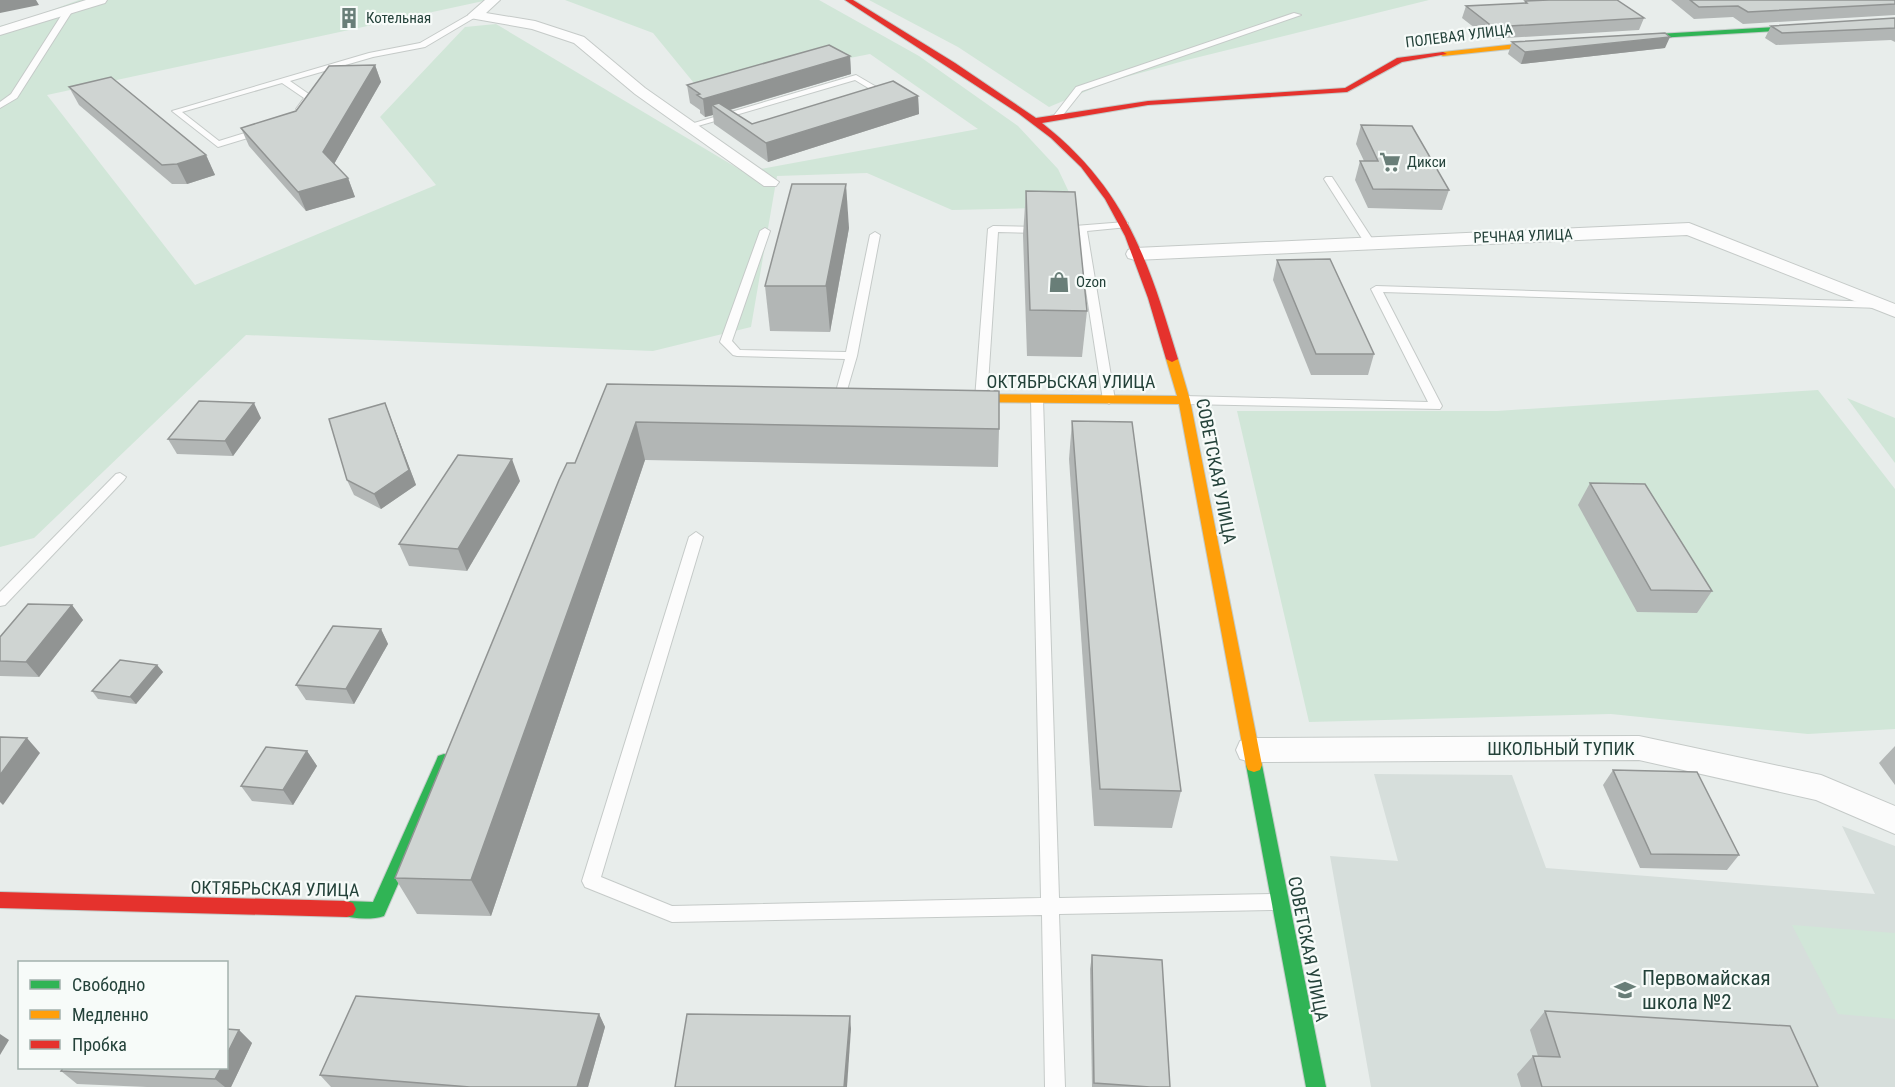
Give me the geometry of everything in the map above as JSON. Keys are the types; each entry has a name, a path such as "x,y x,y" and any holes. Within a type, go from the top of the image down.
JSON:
{"street":[{"path":"2,28 100,0"},
{"path":"475,15 493,0"},
{"name":"СОВЕТСКАЯ УЛИЦА","path":"848,0 940,56 1036,122 1080,159 1109,197 1125,225 1161,320 1184,400 1316,1087"},
{"path":"475,15 535,24 579,40 640,91 770,182"},
{"path":"1613,38 1895,22"},
{"name":"ПОЛЕВАЯ УЛИЦА","path":"1036,122 1148,103 1347,90 1400,60 1493,47 1567,41"},
{"name":"РЕЧНАЯ УЛИЦА","path":"1136,254 1689,229 1888,308"},
{"name":"ОКТЯБРЬСКАЯ УЛИЦА","path":"946,398 1184,400"},
{"name":"ОКТЯБРЬСКАЯ УЛИЦА","path":"0,900 378,910 451,748"},
{"name":"ШКОЛЬНЫЙ ТУПИК","path":"1251,750 1639,748 1821,788 1895,820"}],"lane":[{"path":"0,106 14,96 69,10"},
{"path":"269,128 218,144 176,111 372,55 422,45 475,15"},
{"path":"1056,118 1079,89 1297,15"},
{"path":"688,126 727,119 856,77 890,97 878,100"},
{"path":"283,80 309,97 296,114"},
{"path":"1329,179 1370,243"},
{"path":"981,399 993,229 1082,230 1125,225"},
{"path":"1082,230 1109,400"},
{"path":"765,231 726,342 737,353 851,356"},
{"path":"841,395 875,235"},
{"path":"1184,400 1436,406 1376,289 1888,308"},
{"path":"1037,399 1055,1087"},
{"path":"0,601 120,477"},
{"path":"696,537 591,881 672,915 1049,905 1280,902"}],"shaded area":[{"name":"Первомайская школа №2","path":"1374,774 1512,775 1546,868 1875,894 1842,826 1895,846 1895,1087 1371,1087 1330,856 1398,861"}],"green space":[{"path":"79,0 488,0 47,95 195,285 436,185 380,117 465,27 496,24 744,172 978,129 870,54 698,88 653,33 565,0 819,0 919,56 1018,126 1058,169 1076,207 952,210 867,173 777,176 751,327 653,351 246,335 34,538 0,547 0,26"},
{"path":"869,0 1429,0 1108,82 1049,107 958,47"},
{"path":"1818,390 1895,489 1895,729 1808,734 1611,714 1309,722 1237,411 1497,411"},
{"path":"1847,398 1895,418 1895,463"},
{"path":"1792,925 1895,933 1895,1019 1838,1014"}],"building":[{"path":"1549,0 1617,0 1644,18 1493,27 1466,6"},
{"path":"1690,0 1895,0 1895,4 1748,12 1738,6 1699,7"},
{"path":"1895,18 1895,28 1782,33 1771,26"},
{"path":"1665,33 1670,37 1525,52 1512,42"},
{"path":"829,45 850,56 703,99 687,85"},
{"path":"375,65 323,152 348,178 298,192 241,128 296,111 329,66"},
{"path":"111,77 206,155 177,164 162,165 69,87"},
{"path":"893,81 918,96 766,143 712,105 719,103 752,124"},
{"path":"1361,125 1412,126 1449,190 1373,189 1360,161 1378,161"},
{"path":"792,184 846,184 826,286 765,286"},
{"path":"1026,191 1075,192 1087,311 1030,310"},
{"path":"1330,259 1374,354 1316,354 1277,260"},
{"path":"607,384 999,391 999,429 636,422 471,880 395,878 559,480 567,463 575,463"},
{"path":"199,401 254,403 225,441 168,439"},
{"path":"385,403 409,470 374,494 347,480 329,419"},
{"path":"1072,421 1132,422 1181,791 1100,789"},
{"path":"458,455 512,459 458,549 399,544"},
{"path":"1590,483 1645,484 1712,591 1651,590"},
{"path":"28,604 72,605 26,662 0,661 0,637"},
{"path":"333,626 381,629 346,689 296,685"},
{"path":"120,660 157,665 130,697 92,691"},
{"path":"0,737 27,738 0,775"},
{"path":"266,747 307,751 283,790 241,786"},
{"path":"1613,770 1697,772 1739,855 1651,854"},
{"path":"1092,955 1162,960 1170,1087 1094,1083"},
{"path":"356,996 599,1014 577,1087 470,1087 320,1075"},
{"path":"1545,1011 1790,1026 1818,1087 1542,1087 1533,1056 1560,1057"},
{"path":"687,1014 850,1016 844,1087 675,1087"},
{"path":"228,1029 239,1030 228,1052"},
{"path":"62,1069 220,1069 215,1079 61,1071"}],"traffic: fast":[{"path":"1624,38 1895,22"},
{"path":"347,909 378,910 444,761"},
{"path":"1254,765 1316,1087"}],"traffic: slow":[{"path":"1443,54 1554,42"},
{"path":"1172,359 1184,400 1254,765"},
{"path":"954,398 1184,400"}],"traffic: jam":[{"path":"848,0 1021,111 1085,165 1110,199 1130,236 1172,359"},
{"path":"1036,121 1148,103 1347,90 1400,60 1443,54"},
{"path":"0,900 347,909"}],"place":[{"name":"Котельная","path":"349,18"},
{"name":"Дикси","path":"1390,162"},
{"name":"Ozon","path":"1059,282"},
{"name":"Первомайская школа №2","path":"1625,990"}]}
